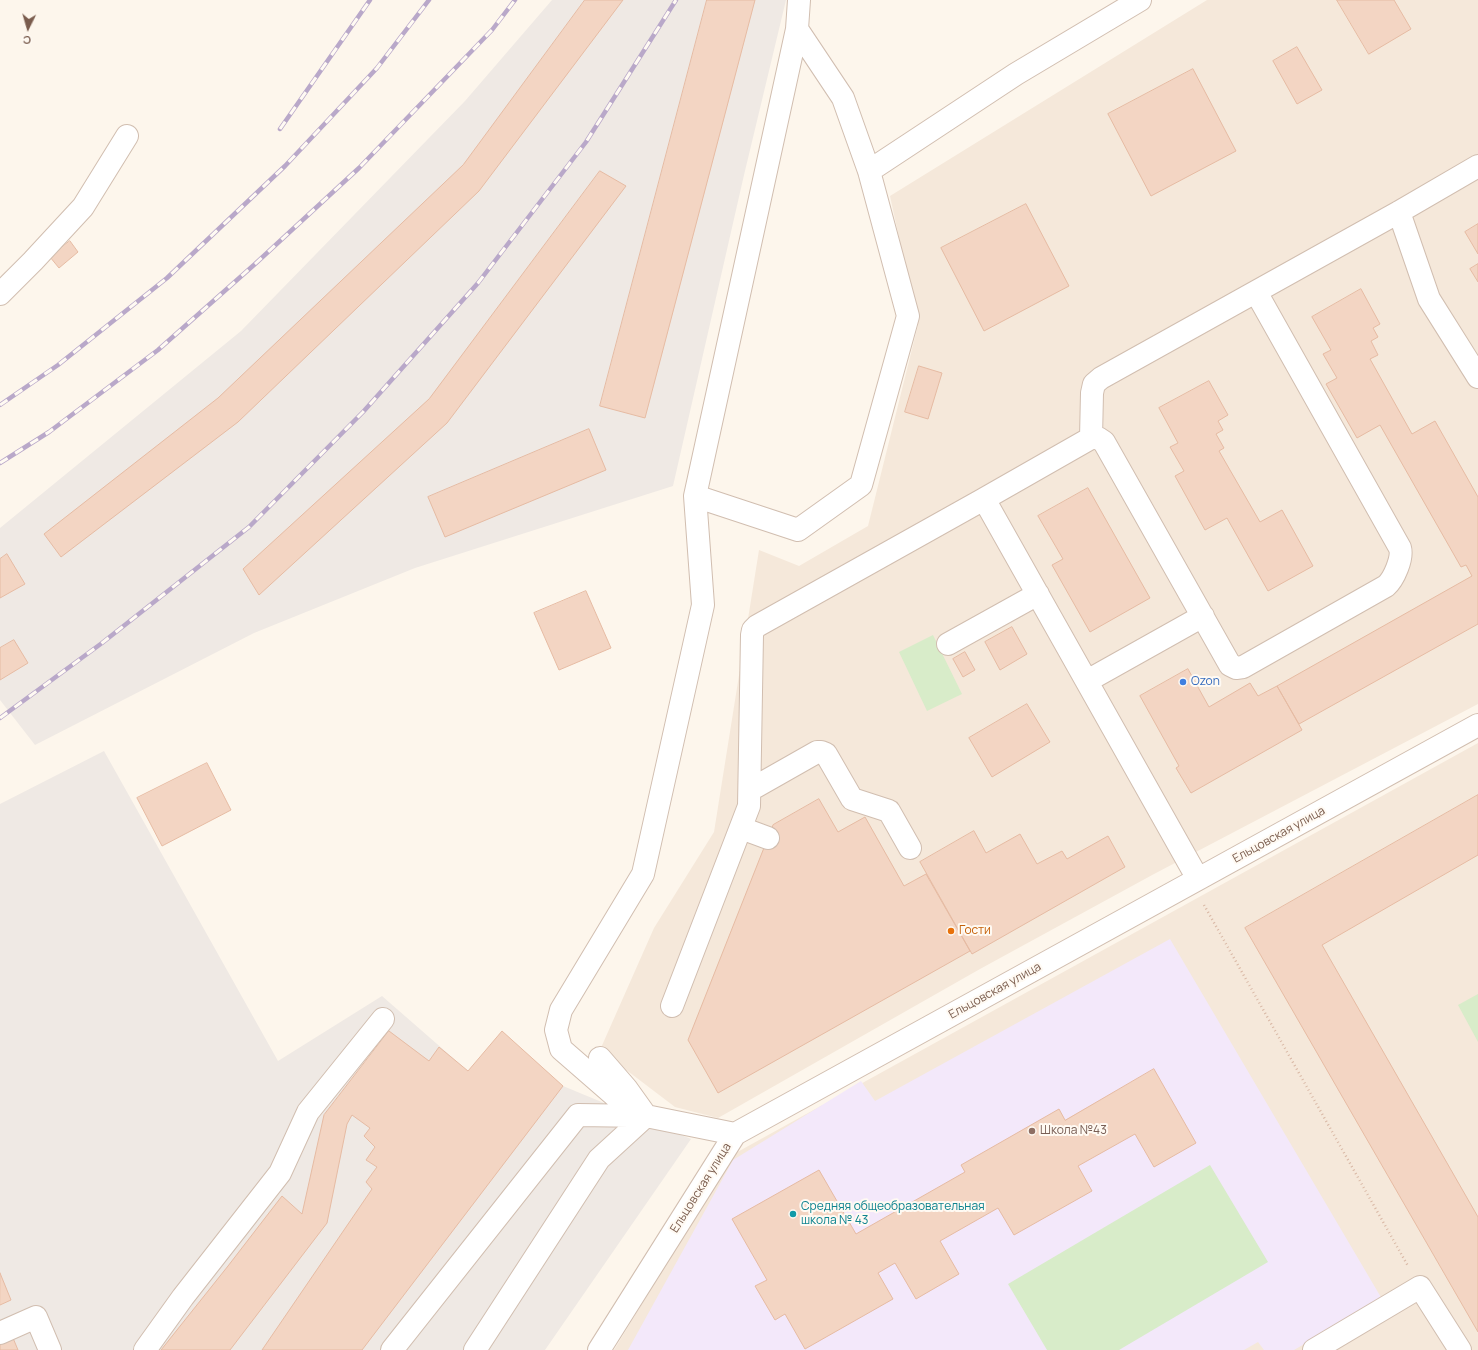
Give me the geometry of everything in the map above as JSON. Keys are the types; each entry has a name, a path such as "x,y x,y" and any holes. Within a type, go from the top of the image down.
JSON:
{"street":[{"path":"646,1116 615,1096 560,1049 556,1030 561,1010 643,874 703,605 695,496 797,29 799,0"},
{"path":"869,171 1016,74 1140,0"},
{"path":"695,496 798,530 861,485 908,316 869,171 843,98 797,29"},
{"path":"0,294 83,207 127,136"},
{"path":"1091,438 1092,393 1094,384 1101,378 1399,212 1478,166"},
{"path":"1399,212 1429,299 1478,377"},
{"path":"672,1006 750,806 752,636 753,630 757,626 1091,438 1098,438 1104,442 1230,664 1236,668 1243,667 1386,586 1391,580 1401,557 1400,548 1256,292"},
{"path":"984,499 1087,681 1195,881"},
{"path":"948,644 1038,594"},
{"path":"1087,681 1203,616"},
{"name":"Ельцовская улица","path":"599,1350 735,1134 1478,725"},
{"path":"750,790 817,752 821,752 826,754 852,799 889,811 910,848"},
{"path":"741,828 768,838"},
{"path":"145,1350 183,1297 280,1173 308,1112 383,1019"},
{"path":"600,1058 626,1088 646,1116"},
{"path":"392,1350 578,1115 646,1116 735,1134"},
{"path":"475,1350 599,1158 646,1116"},
{"path":"1314,1350 1420,1287 1460,1350"},
{"path":"0,1333 36,1318 50,1350"}],"path":[{"path":"1195,881 1420,1287"}],"shaded area":[{"path":"552,0 786,0 744,175 673,486 415,568 254,633 35,745 0,700 0,528 241,331 465,101"},
{"path":"1207,0 1478,0 1478,704 1154,874 980,969 718,1118 675,1107 600,1050 654,928 714,832 759,550 799,566 868,526 918,325 890,196"},
{"name":"Школа №43","path":"1478,743 1478,1350 614,1350 732,1155"},
{"path":"104,751 278,1061 382,996 468,1071 502,1031 563,1086 691,1139 545,1350 0,1350 0,804"},
{"name":"Школа №43","path":"1170,939 1382,1299 1294,1350 1264,1350 1258,1342 1244,1350 628,1350 733,1160 861,1081 875,1101"}],"green space":[{"path":"933,635 962,694 927,711 899,652"},
{"path":"1478,994 1478,1042 1458,1005"},
{"path":"1210,1165 1268,1262 1119,1350 1047,1350 1008,1284"}],"building":[{"path":"585,0 623,0 479,191 238,422 61,557 44,534 218,398 463,165"},
{"path":"707,0 755,0 645,418 600,406"},
{"path":"1337,0 1394,0 1411,29 1369,54"},
{"path":"1297,47 1322,90 1297,104 1273,61"},
{"path":"1193,69 1236,151 1151,196 1108,114"},
{"path":"600,171 626,186 447,423 259,595 243,569 429,399"},
{"path":"1026,204 1069,286 984,331 941,248"},
{"path":"1478,224 1478,254 1465,232"},
{"path":"70,241 78,252 59,268 50,257"},
{"path":"1478,264 1478,282 1470,269"},
{"path":"1361,289 1380,324 1373,328 1378,337 1371,341 1378,355 1370,359 1412,434 1435,421 1478,497 1478,624 1299,724 1277,686 1472,576 1466,565 1461,567 1380,425 1357,438 1326,384 1337,378 1323,354 1331,350 1312,317"},
{"path":"919,366 942,373 928,419 905,412"},
{"path":"1209,381 1228,415 1218,421 1223,430 1216,434 1224,448 1219,451 1260,522 1282,510 1313,566 1268,591 1227,518 1205,530 1175,476 1184,471 1170,447 1178,443 1159,408"},
{"path":"589,429 606,470 445,537 428,497"},
{"path":"1088,488 1150,598 1090,632 1052,565 1063,559 1038,516"},
{"path":"7,554 25,584 0,598 0,559"},
{"path":"586,591 611,648 559,670 534,613"},
{"path":"1012,627 1027,654 1000,670 985,642"},
{"path":"14,640 28,663 0,680 0,648"},
{"path":"965,652 975,670 963,677 953,659"},
{"path":"1188,669 1209,707 1250,683 1258,696 1277,686 1302,730 1191,793 1176,768 1179,766 1140,696"},
{"path":"1027,704 1050,742 992,777 969,738"},
{"path":"207,763 231,810 162,846 137,798"},
{"path":"1478,795 1478,855 1322,945 1478,1217 1478,1332 1245,928"},
{"path":"819,799 838,832 865,817 904,886 926,874 970,951 718,1093 688,1040 773,825"},
{"path":"974,831 986,853 1020,834 1037,864 1062,851 1067,859 1108,836 1125,867 972,954 920,862"},
{"path":"389,1031 429,1061 439,1047 468,1071 502,1031 563,1086 362,1350 262,1350 372,1189 366,1182 377,1167 366,1160 375,1147 364,1136 370,1128 352,1115 347,1124 327,1223 230,1350 161,1350 282,1196 302,1214 324,1115"},
{"name":"Средняя общеобразовательная школа № 43","path":"1154,1069 1196,1143 1154,1167 1135,1134 1078,1166 1092,1191 1014,1235 998,1208 940,1241 959,1274 916,1299 895,1263 878,1273 893,1299 805,1349 785,1314 775,1320 755,1286 767,1280 732,1219 819,1170 856,1234 965,1172 961,1165 1059,1109 1065,1120"},
{"path":"0,1273 11,1300 0,1305"},
{"path":"13,1338 18,1350 0,1350 0,1344"}],"railway":[{"path":"280,129 370,0"},
{"path":"0,405 58,365 167,278 285,166 377,68 429,0"},
{"path":"0,463 49,432 158,350 255,264 359,168 492,30 515,0"},
{"path":"0,718 102,643 249,527 363,412 478,283 586,142 676,0"}],"place":[{"name":"Ozon","path":"1183,682"},
{"name":"Гости","path":"951,931"},
{"name":"Школа №43","path":"1032,1131"},
{"name":"Средняя общеобразовательная школа № 43","path":"793,1214"}]}
